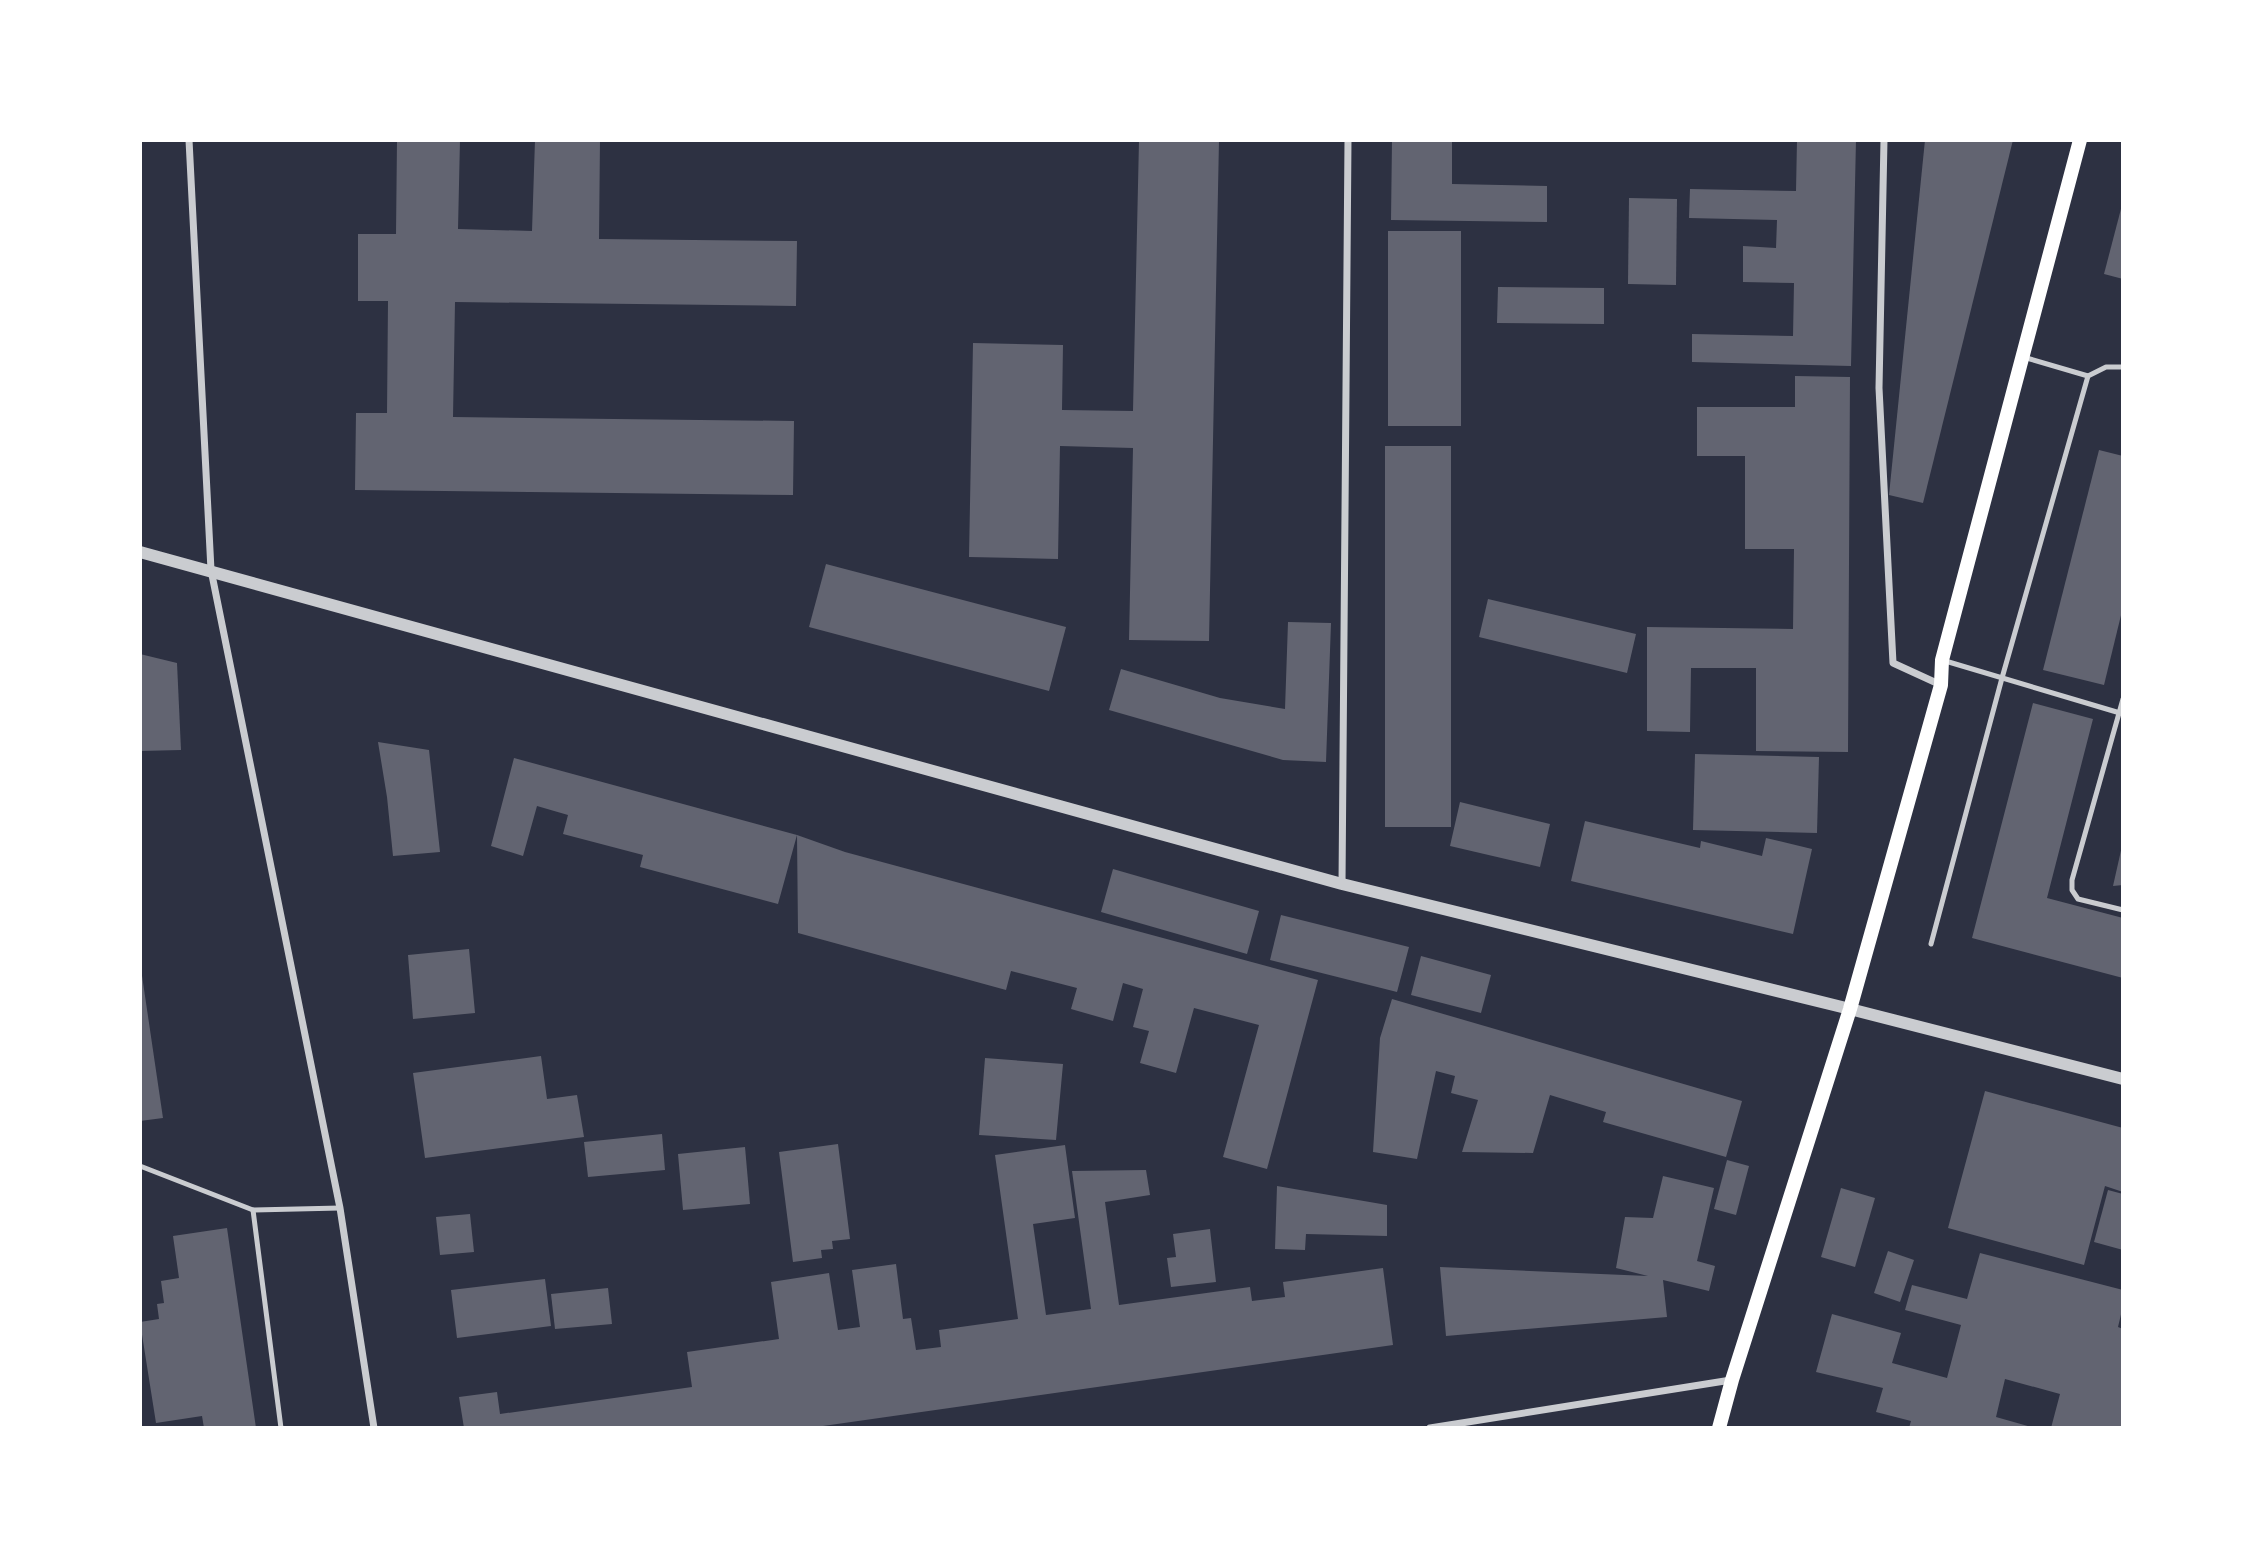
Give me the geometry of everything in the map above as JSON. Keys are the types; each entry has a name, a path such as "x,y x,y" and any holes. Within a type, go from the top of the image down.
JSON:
{"main road":[{"path":"1719,1428 1731,1380 1850,1009 1941,685 1942,660 2080,140"}],"street":[{"path":"189,140 211,570 340,1208 374,1428"},
{"path":"1342,884 1348,140"},
{"path":"1884,140 1879,388 1893,663 1941,685"},
{"path":"140,552 1342,884 2123,1079"},
{"path":"1430,1428 1731,1380"}],"lane":[{"path":"2023,357 2088,376 2106,367 2123,367"},
{"path":"1931,944 2001,678 2088,376"},
{"path":"1942,660 2120,713"},
{"path":"2123,699 2071,890 2078,899 2123,910"},
{"path":"140,1166 253,1210 340,1208"},
{"path":"253,1210 281,1428"}],"building":[{"path":"397,140 460,140 458,229 532,231 535,140 600,140 599,239 797,241 796,306 455,302 453,417 794,421 793,495 355,490 356,413 387,413 388,301 358,301 358,234 396,234"},
{"path":"1139,140 1219,140 1209,641 1129,640 1133,448 1060,446 1058,559 969,557 973,343 1063,345 1062,410 1133,411"},
{"path":"1392,140 1452,140 1452,184 1547,186 1547,222 1391,220"},
{"path":"1797,140 1856,140 1851,366 1692,362 1692,334 1793,336 1794,283 1743,282 1743,246 1776,248 1777,220 1689,218 1690,189 1796,191"},
{"path":"1925,140 2013,140 1923,503 1889,495"},
{"path":"1629,198 1677,199 1676,285 1628,284"},
{"path":"2123,206 2123,279 2104,274"},
{"path":"1388,231 1461,231 1461,426 1388,426"},
{"path":"1498,287 1604,288 1604,324 1497,323"},
{"path":"1795,376 1850,377 1848,752 1756,751 1756,668 1691,668 1690,732 1647,731 1647,627 1793,629 1794,549 1745,549 1745,456 1697,456 1697,407 1795,407"},
{"path":"1385,446 1451,446 1451,827 1385,827"},
{"path":"2099,450 2123,456 2123,607 2104,685 2043,670"},
{"path":"826,564 1066,627 1049,691 809,627"},
{"path":"1488,599 1636,634 1627,673 1479,637"},
{"path":"1288,622 1331,623 1326,762 1283,760 1109,710 1121,669 1220,698 1285,709"},
{"path":"140,654 177,663 181,750 140,751"},
{"path":"2033,703 2093,719 2047,898 2123,918 2123,978 1972,938"},
{"path":"378,742 429,750 440,852 393,856"},
{"path":"1695,754 1819,757 1817,833 1693,830"},
{"path":"514,758 797,835 778,904 640,867 643,855 563,834 568,815 537,806 523,856 491,846"},
{"path":"1460,802 1550,824 1540,867 1450,846"},
{"path":"1585,821 1700,848 1701,841 1762,856 1766,838 1812,849 1793,934 1571,881"},
{"path":"797,835 845,852 1318,980 1267,1169 1223,1157 1259,1025 1194,1008 1176,1073 1140,1063 1149,1031 1133,1027 1143,989 1123,983 1113,1021 1071,1009 1077,988 1011,971 1006,990 798,933"},
{"path":"2122,846 2123,885 2113,886"},
{"path":"1113,869 1259,911 1247,954 1101,912"},
{"path":"1281,915 1409,947 1397,992 1270,960"},
{"path":"469,949 475,1013 413,1019 408,955"},
{"path":"1421,956 1491,975 1481,1013 1411,995"},
{"path":"140,962 163,1118 140,1121"},
{"path":"1392,999 1742,1101 1726,1157 1603,1122 1606,1112 1550,1095 1533,1153 1462,1152 1478,1100 1451,1093 1455,1076 1436,1071 1417,1159 1373,1152 1380,1038"},
{"path":"541,1056 547,1099 577,1095 584,1137 425,1158 413,1073"},
{"path":"985,1058 1063,1064 1056,1140 979,1135"},
{"path":"1985,1091 2123,1128 2123,1192 2105,1186 2084,1265 1948,1228"},
{"path":"662,1134 665,1170 588,1177 584,1142"},
{"path":"838,1144 850,1239 832,1241 833,1249 821,1250 822,1258 793,1262 779,1152"},
{"path":"1065,1145 1075,1218 1033,1224 1046,1315 1091,1309 1072,1171 1146,1170 1150,1195 1105,1202 1119,1305 1250,1287 1252,1301 1285,1297 1283,1282 1383,1268 1393,1345 809,1428 464,1428 459,1397 497,1392 500,1414 692,1387 687,1352 779,1339 771,1282 829,1273 838,1330 860,1327 852,1270 896,1264 903,1319 911,1318 916,1350 941,1347 939,1330 1018,1319 995,1155"},
{"path":"745,1147 750,1204 683,1210 678,1154"},
{"path":"1727,1160 1749,1166 1736,1215 1714,1209"},
{"path":"1663,1176 1714,1188 1697,1261 1715,1266 1709,1291 1663,1280 1667,1317 1446,1336 1440,1267 1648,1276 1616,1268 1625,1217 1653,1218"},
{"path":"1277,1186 1387,1205 1387,1236 1306,1234 1305,1250 1275,1249"},
{"path":"1841,1188 1875,1198 1855,1267 1821,1257"},
{"path":"2108,1190 2123,1194 2123,1250 2094,1242"},
{"path":"470,1214 474,1252 440,1255 436,1217"},
{"path":"227,1228 256,1428 204,1428 202,1416 156,1423 140,1322 159,1319 157,1304 164,1303 161,1281 179,1278 173,1236"},
{"path":"1210,1229 1216,1282 1171,1287 1167,1258 1176,1257 1173,1234"},
{"path":"1888,1251 1914,1260 1900,1302 1874,1293"},
{"path":"1980,1253 2123,1290 2123,1306 2118,1327 2123,1329 2123,1428 2051,1428 2060,1394 2005,1379 1996,1417 2035,1428 1909,1428 1911,1421 1876,1412 1883,1388 1816,1372 1832,1314 1901,1333 1892,1363 1947,1378 1961,1325 1905,1310 1912,1285 1967,1299"},
{"path":"545,1279 551,1326 457,1338 451,1290"},
{"path":"608,1288 612,1324 555,1329 551,1294"}]}
